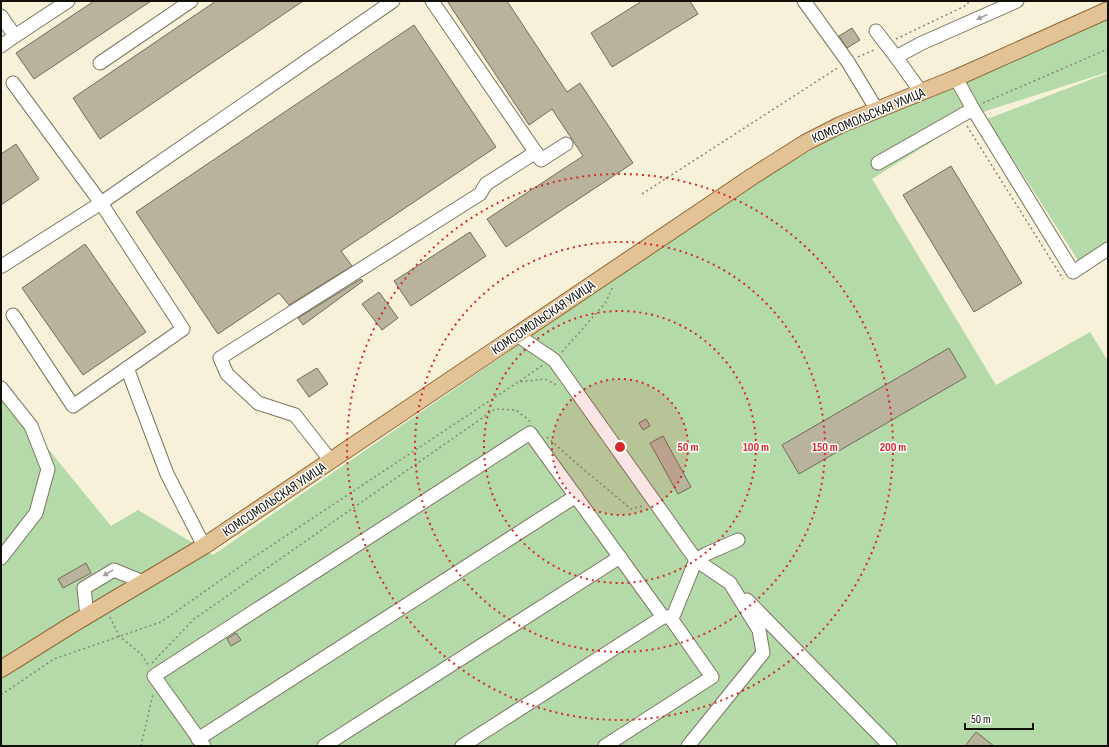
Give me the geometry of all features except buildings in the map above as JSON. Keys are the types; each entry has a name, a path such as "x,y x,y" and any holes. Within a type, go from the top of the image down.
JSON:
{"main road":[{"name":"КОМСОМОЛЬСКАЯ УЛИЦА","path":"1,669 204,546 805,142 840,125 956,78 1108,10"}],"lane":[{"path":"1,46 68,1"},
{"path":"100,63 191,1"},
{"path":"1,265 2,266 101,203 393,1"},
{"path":"432,1 541,160 566,144"},
{"path":"804,1 848,62 877,110"},
{"path":"896,57 922,43 1017,1"},
{"path":"1,16 15,36"},
{"path":"876,32 921,92"},
{"path":"956,78 978,107 1068,276 1108,249"},
{"path":"13,82 101,203 183,329 73,406 13,315"},
{"path":"878,163 978,107"},
{"path":"331,461 295,415 258,403 227,374 220,358 480,194 486,184 536,152"},
{"path":"517,335 554,360 696,560 730,583 890,746"},
{"path":"127,368 166,474 204,546"},
{"path":"1,388 31,426 48,469 36,513 1,558"},
{"path":"576,496 201,742 154,676 530,433 576,496 620,557 712,677 605,746"},
{"path":"462,746 674,614 696,560 738,540"},
{"path":"324,746 620,557"},
{"path":"87,616 84,588 114,570 143,582"},
{"path":"688,746 762,653 759,630 730,583"}],"path":[{"path":"978,107 1108,49"},
{"path":"642,194 842,65"},
{"path":"961,116 1068,276"},
{"path":"1,695 54,659 161,622 248,561 542,365 554,360 606,302 614,284"},
{"path":"518,382 545,379 558,385"},
{"path":"104,606 119,636 141,654 149,666 194,619 495,409 516,410 534,424"},
{"path":"544,434 631,509 642,506 642,499"},
{"path":"141,746 154,690"}],"green space":[{"path":"1108,14 1108,72 986,111 963,122 872,179 996,385 1090,332 1108,361 1108,746 1,746 1,391 111,526 138,510 213,555 757,181 863,121"},
{"path":"1108,73 1108,255 1085,271 987,119"}]}
